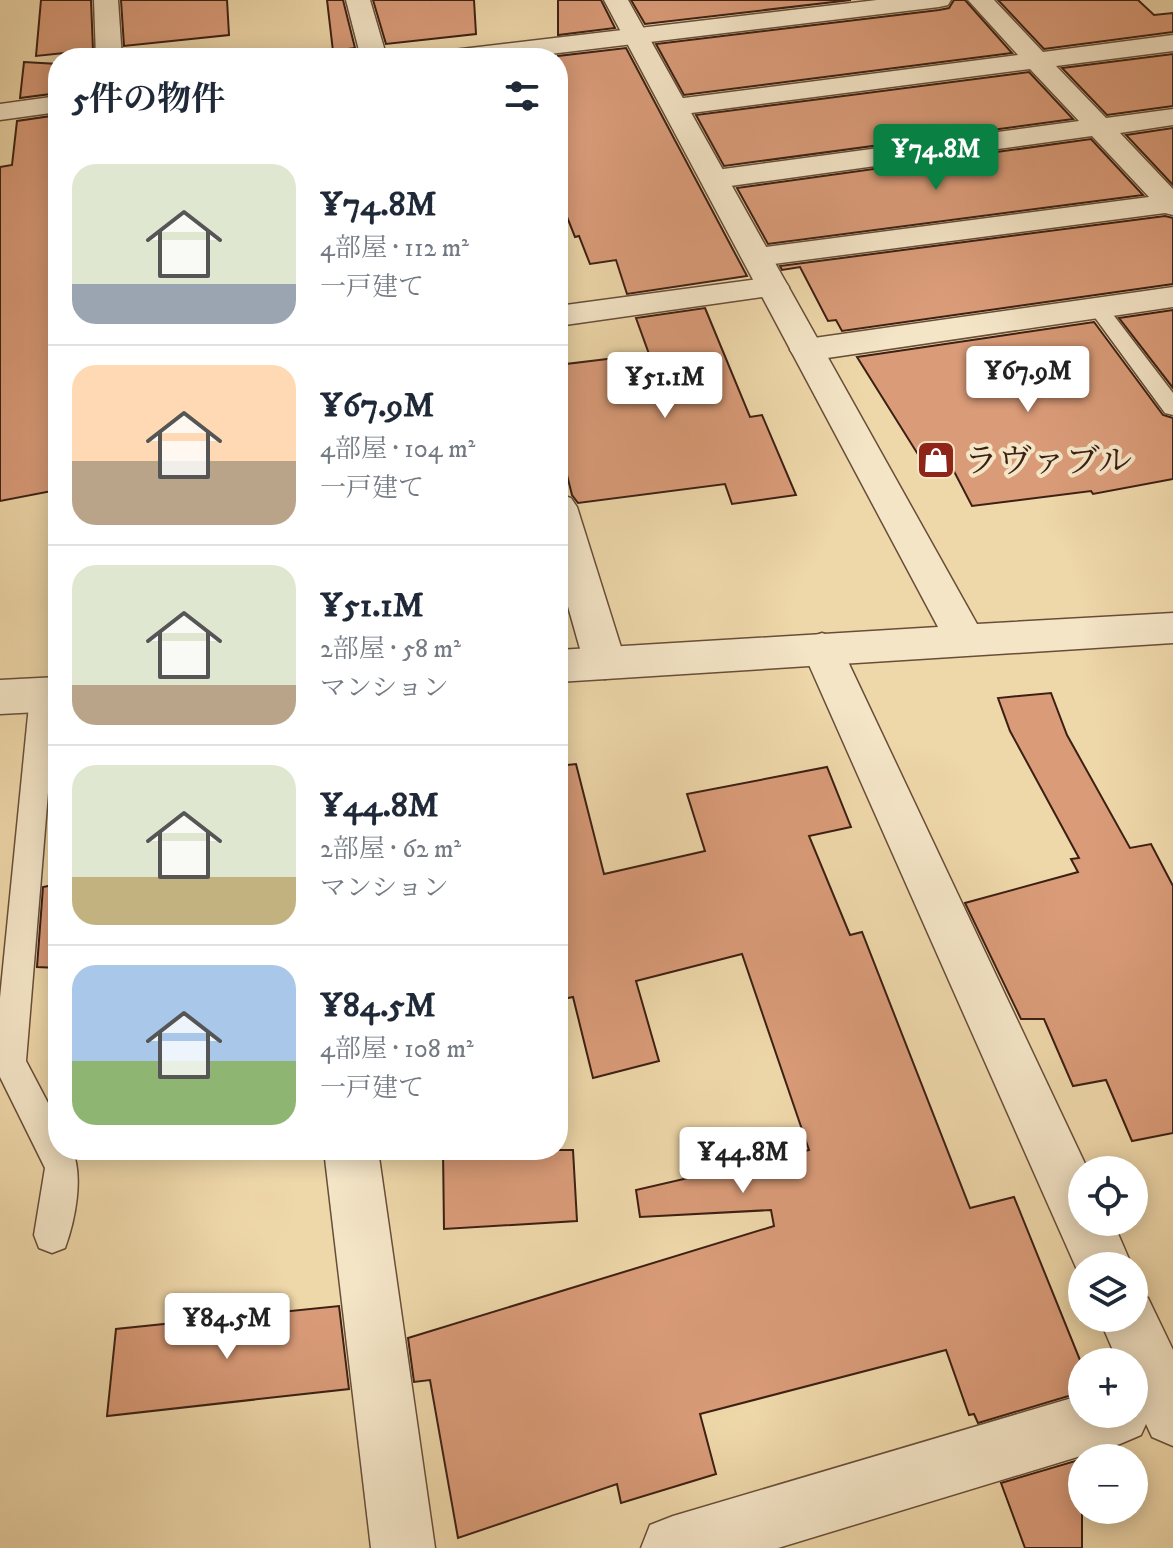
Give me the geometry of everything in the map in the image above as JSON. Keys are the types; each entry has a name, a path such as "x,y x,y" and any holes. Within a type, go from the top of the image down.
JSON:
{"street":[{"path":"106,0 108,48"},
{"path":"358,0 371,48"},
{"path":"616,0 966,641"},
{"path":"536,48 636,36 822,6 939,0"},
{"path":"980,0 1172,204"},
{"path":"676,107 1173,43"},
{"path":"0,112 48,105"},
{"path":"716,179 1173,117"},
{"path":"758,257 1172,204"},
{"path":"568,315 773,287"},
{"path":"807,350 1173,297"},
{"path":"568,540 605,663"},
{"path":"568,665 1173,628"},
{"path":"822,649 1068,1187"},
{"path":"0,697 48,694"},
{"path":"352,1160 403,1548"},
{"path":"673,1548 1086,1428"}],"lane":[{"path":"1098,308 1173,408"},
{"path":"48,712 10,1063 48,1138"},
{"path":"52,1235 62,1166 59,1160"}],"building":[{"path":"41,0 91,0 93,48 48,48 48,55 36,56"},
{"path":"121,0 227,0 229,35 124,46"},
{"path":"327,0 343,0 355,48 333,48"},
{"path":"373,0 474,0 476,34 386,44"},
{"path":"558,0 601,0 615,28 558,35"},
{"path":"631,0 851,0 645,24"},
{"path":"954,0 965,0 1012,53 684,95 656,44 939,10 949,8"},
{"path":"998,0 1138,0 1154,15 1173,13 1173,32 1044,49"},
{"path":"626,48 747,276 627,294 616,260 590,264 579,236 575,237 568,219 568,55"},
{"path":"1173,54 1173,106 1107,115 1062,68"},
{"path":"24,62 48,63 48,94 20,98"},
{"path":"1029,72 1073,119 724,166 696,115"},
{"path":"48,116 48,492 0,501 0,167 12,165 17,121"},
{"path":"1173,128 1173,185 1126,135"},
{"path":"1091,139 1143,195 768,244 737,188"},
{"path":"1165,216 1173,218 1173,284 842,331 836,320 828,321 800,267 782,270 780,266"},
{"path":"705,308 750,417 762,415 796,495 732,504 725,484 578,503 572,495 568,479 568,364 649,354 636,318"},
{"path":"1173,310 1173,388 1119,318"},
{"path":"1094,322 1163,415 1173,418 1173,479 1093,494 1091,491 972,506 944,452 919,456 857,357"},
{"path":"1051,693 1067,735 1130,848 1151,844 1173,886 1173,1133 1132,1141 1106,1080 1073,1086 1044,1019 1021,1019 965,903 1078,872 1071,859 1079,858 1010,731 998,698"},
{"path":"576,764 604,874 705,851 687,794 827,767 851,827 809,836 850,935 862,932 970,1208 1014,1197 1075,1348 1068,1348 1068,1396 978,1423 974,1414 969,1415 946,1350 700,1414 716,1474 621,1503 617,1484 458,1538 430,1380 414,1382 408,1338 774,1226 771,1210 640,1217 636,1190 809,1150 742,954 636,981 659,1061 593,1078 573,997 568,998 568,765"},
{"path":"48,886 48,968 37,967 43,887"},
{"path":"568,1150 573,1150 577,1221 444,1229 443,1160 568,1160"},
{"path":"339,1306 349,1389 107,1416 116,1329"},
{"path":"1068,1463 1068,1524 1082,1524 1082,1548 1025,1548 1001,1483"}],"place":[{"name":"ラヴァブル","path":"936,460"}]}
